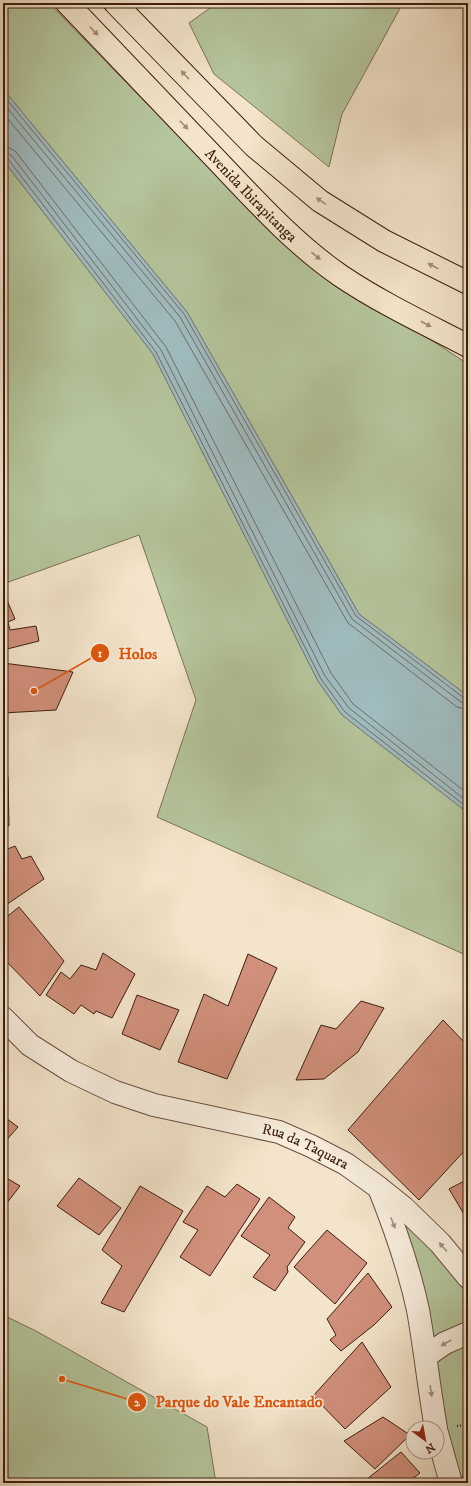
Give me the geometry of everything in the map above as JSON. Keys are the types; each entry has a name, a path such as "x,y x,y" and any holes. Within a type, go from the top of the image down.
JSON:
{"main road":[{"name":"Avenida Ibirapitanga","path":"67,3 227,171 291,235 316,257 341,276 373,295 468,346"},
{"path":"115,3 254,146 320,201 384,241 468,283"}],"street":[{"name":"Rua da Taquara","path":"3,1018 30,1045 71,1071 115,1092 154,1105 279,1132 346,1164 403,1207 440,1243 468,1277"},
{"path":"378,1187 394,1225 407,1266 426,1356 435,1420"},
{"path":"426,1356 445,1343 468,1333"},
{"path":"445,1460 451,1482"}],"green space":[{"path":"3,3 49,3 224,183 367,298 468,364 468,696 359,614 187,312 3,89"},
{"path":"217,3 403,3 342,114 329,167 214,74 189,23"},
{"path":"3,160 153,354 318,681 342,715 468,813 468,956 157,817 196,700 139,535 3,584"},
{"path":"394,1209 455,1273 468,1291 468,1483 464,1480 455,1465"},
{"path":"3,1315 36,1331 207,1427 216,1483 3,1483"}],"water":[{"path":"3,89 187,312 359,614 468,696 468,813 342,715 318,681 153,354 3,160"}],"building":[{"path":"6,598 15,619 8,622 10,630 36,626 39,641 3,650 3,599"},
{"path":"3,663 73,672 56,710 3,713"},
{"path":"3,748 4,771 8,777 9,826 3,826"},
{"path":"15,846 22,859 31,856 44,879 3,907 3,851"},
{"path":"19,907 64,961 40,996 3,958 3,920"},
{"path":"103,953 135,974 112,1018 96,1011 94,1014 81,1005 74,1014 46,995 61,972 70,979 81,965 96,970"},
{"path":"248,954 277,968 227,1079 178,1062 204,994 228,1006"},
{"path":"137,995 179,1010 160,1050 122,1034"},
{"path":"361,1001 384,1008 358,1052 324,1079 296,1080 321,1025 336,1029"},
{"path":"443,1020 468,1046 468,1147 419,1200 348,1130"},
{"path":"3,1116 18,1127 3,1144"},
{"path":"3,1176 20,1186 3,1208"},
{"path":"79,1178 121,1208 99,1235 57,1206"},
{"path":"468,1179 468,1221 449,1189"},
{"path":"237,1184 260,1199 210,1276 180,1257 198,1230 183,1222 207,1186 225,1197"},
{"path":"140,1186 183,1211 124,1312 101,1303 122,1266 102,1250"},
{"path":"269,1197 295,1217 288,1228 305,1242 287,1267 288,1272 275,1291 253,1277 270,1255 241,1236"},
{"path":"327,1230 367,1263 335,1304 294,1267"},
{"path":"368,1273 392,1307 374,1325 341,1351 330,1340 336,1335 327,1319"},
{"path":"362,1342 391,1387 345,1429 313,1396"},
{"path":"383,1417 405,1432 405,1440 375,1469 344,1441"},
{"path":"401,1452 405,1456 405,1460 408,1460 420,1473 407,1483 362,1483"}],"place":[{"name":"Holos","path":"34,691"},
{"name":"Parque do Vale Encantado","path":"62,1379"}]}
